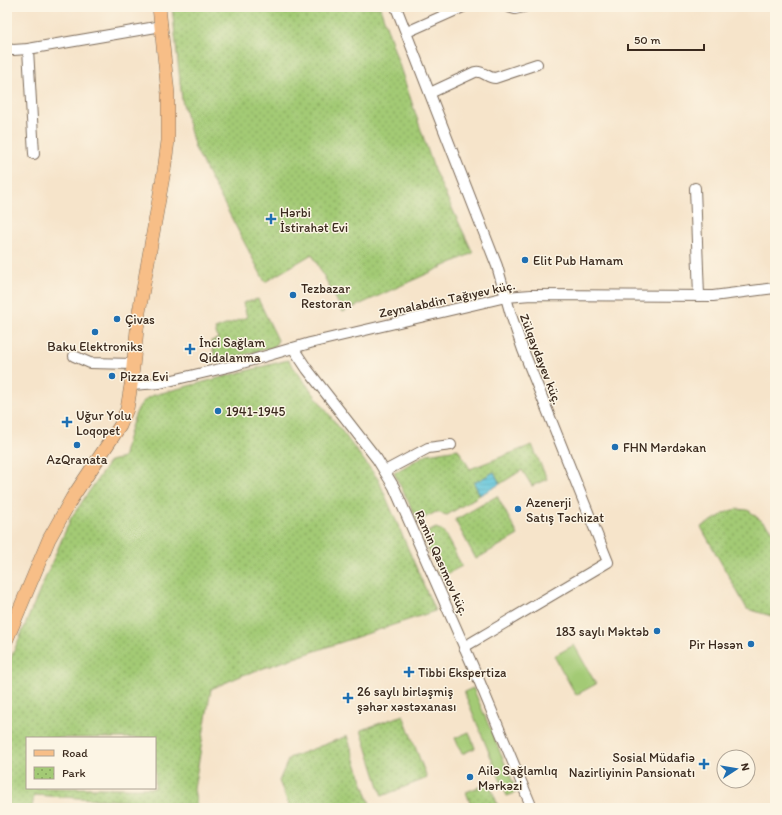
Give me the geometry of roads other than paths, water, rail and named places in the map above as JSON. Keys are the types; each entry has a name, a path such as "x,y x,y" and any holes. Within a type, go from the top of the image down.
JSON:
{"main road":[{"path":"7,640 11,616 58,523 72,498 120,426 127,409 139,312 168,141 168,94 159,7"}],"street":[{"name":"Zülqaydayev küç.","path":"396,7 497,266 523,350 608,562 464,647"},
{"path":"406,32 463,7"},
{"path":"508,7 515,9 524,7"},
{"path":"7,49 28,49 162,26"},
{"path":"28,49 34,154"},
{"path":"430,93 475,72 482,72 491,78 495,78 537,64"},
{"path":"695,188 699,296"},
{"name":"Zeynalabdin Tağıyev küç.","path":"131,385 160,384 232,366 293,348 506,297 531,295 699,296 720,295 775,288"},
{"name":"Ramin Qasımov küç.","path":"293,348 307,369 377,459 394,487 532,808"},
{"path":"74,356 90,363 133,364"},
{"path":"385,471 428,448 451,445"}],"water":[{"path":"494,472 500,484 480,495 474,483"}],"place":[{"name":"Hərbi İstirahət Evi","path":"271,219"},
{"name":"Elit Pub Hamam","path":"525,260"},
{"name":"Tezbazar Restoran","path":"293,295"},
{"name":"Çivas","path":"117,319"},
{"name":"Baku Elektroniks","path":"95,332"},
{"name":"İnci Sağlam Qidalanma","path":"190,349"},
{"name":"Pizza Evi","path":"112,376"},
{"name":"1941-1945","path":"218,411"},
{"name":"Uğur Yolu Loqopet","path":"67,422"},
{"name":"AzQranata","path":"77,445"},
{"name":"FHN Mərdəkan","path":"615,447"},
{"name":"Azenerji Satış Təchizat","path":"518,509"},
{"name":"183 saylı Məktəb","path":"657,631"},
{"name":"Pir Həsən","path":"751,644"},
{"name":"Tibbi Ekspertiza","path":"409,672"},
{"name":"26 saylı birləşmiş şəhər xəstəxanası","path":"348,698"},
{"name":"Sosial Müdafiə Nazirliyinin Pansionatı","path":"704,764"},
{"name":"Ailə Sağlamlıq Mərkəzi","path":"470,777"}]}
